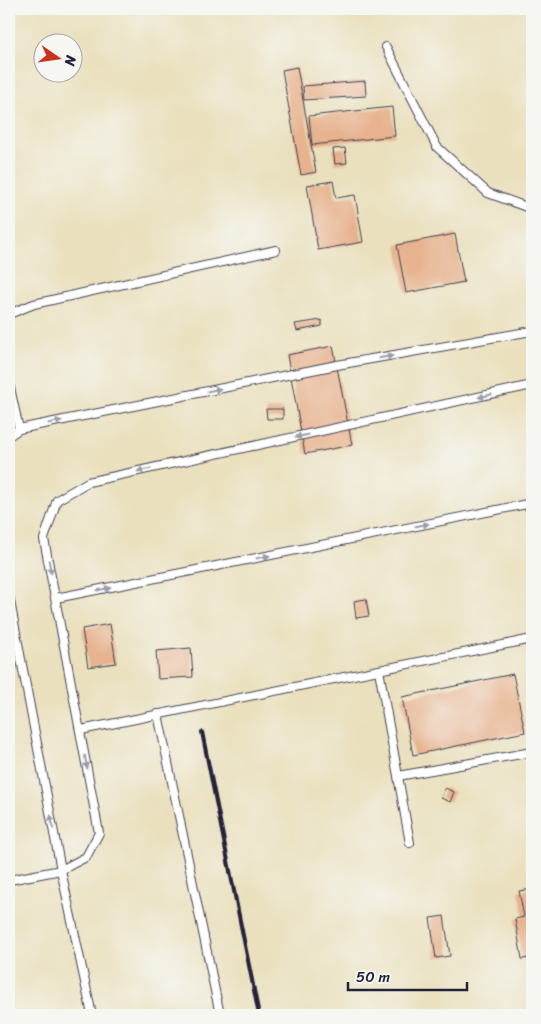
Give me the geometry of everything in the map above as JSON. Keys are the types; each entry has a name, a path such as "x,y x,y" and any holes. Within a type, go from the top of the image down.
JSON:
{"lane":[{"path":"386,47 437,148 488,192 532,209"},
{"path":"9,314 34,304 276,250"},
{"path":"9,436 19,429 338,365 532,331"},
{"path":"9,383 19,429"},
{"path":"9,880 61,870 86,857 99,833 44,539 57,500 88,482 532,385"},
{"path":"56,598 532,503"},
{"path":"9,596 61,870 92,1015"},
{"path":"81,730 532,639"},
{"path":"379,670 410,843"},
{"path":"158,714 220,1015"},
{"path":"398,776 532,752"}],"building":[{"path":"297,67 316,172 301,175 282,70"},
{"path":"365,81 366,96 304,100 303,86"},
{"path":"392,107 395,136 312,145 309,116"},
{"path":"345,148 347,163 335,164 333,149"},
{"path":"333,181 336,198 355,195 363,242 318,250 307,185"},
{"path":"455,234 464,282 406,293 397,245"},
{"path":"322,320 322,326 297,331 295,324"},
{"path":"333,346 352,445 305,454 287,355"},
{"path":"266,409 283,409 283,419 267,419"},
{"path":"366,599 369,616 356,618 354,601"},
{"path":"110,624 116,663 88,667 82,629"},
{"path":"191,648 193,677 158,679 156,651"},
{"path":"513,674 525,732 413,755 402,697"},
{"path":"445,788 454,792 450,802 441,798"},
{"path":"532,889 531,968 529,958 522,959 515,919 524,917 519,891"},
{"path":"444,916 450,956 436,958 430,918"}],"railway":[{"path":"202,732 259,1015"}]}
